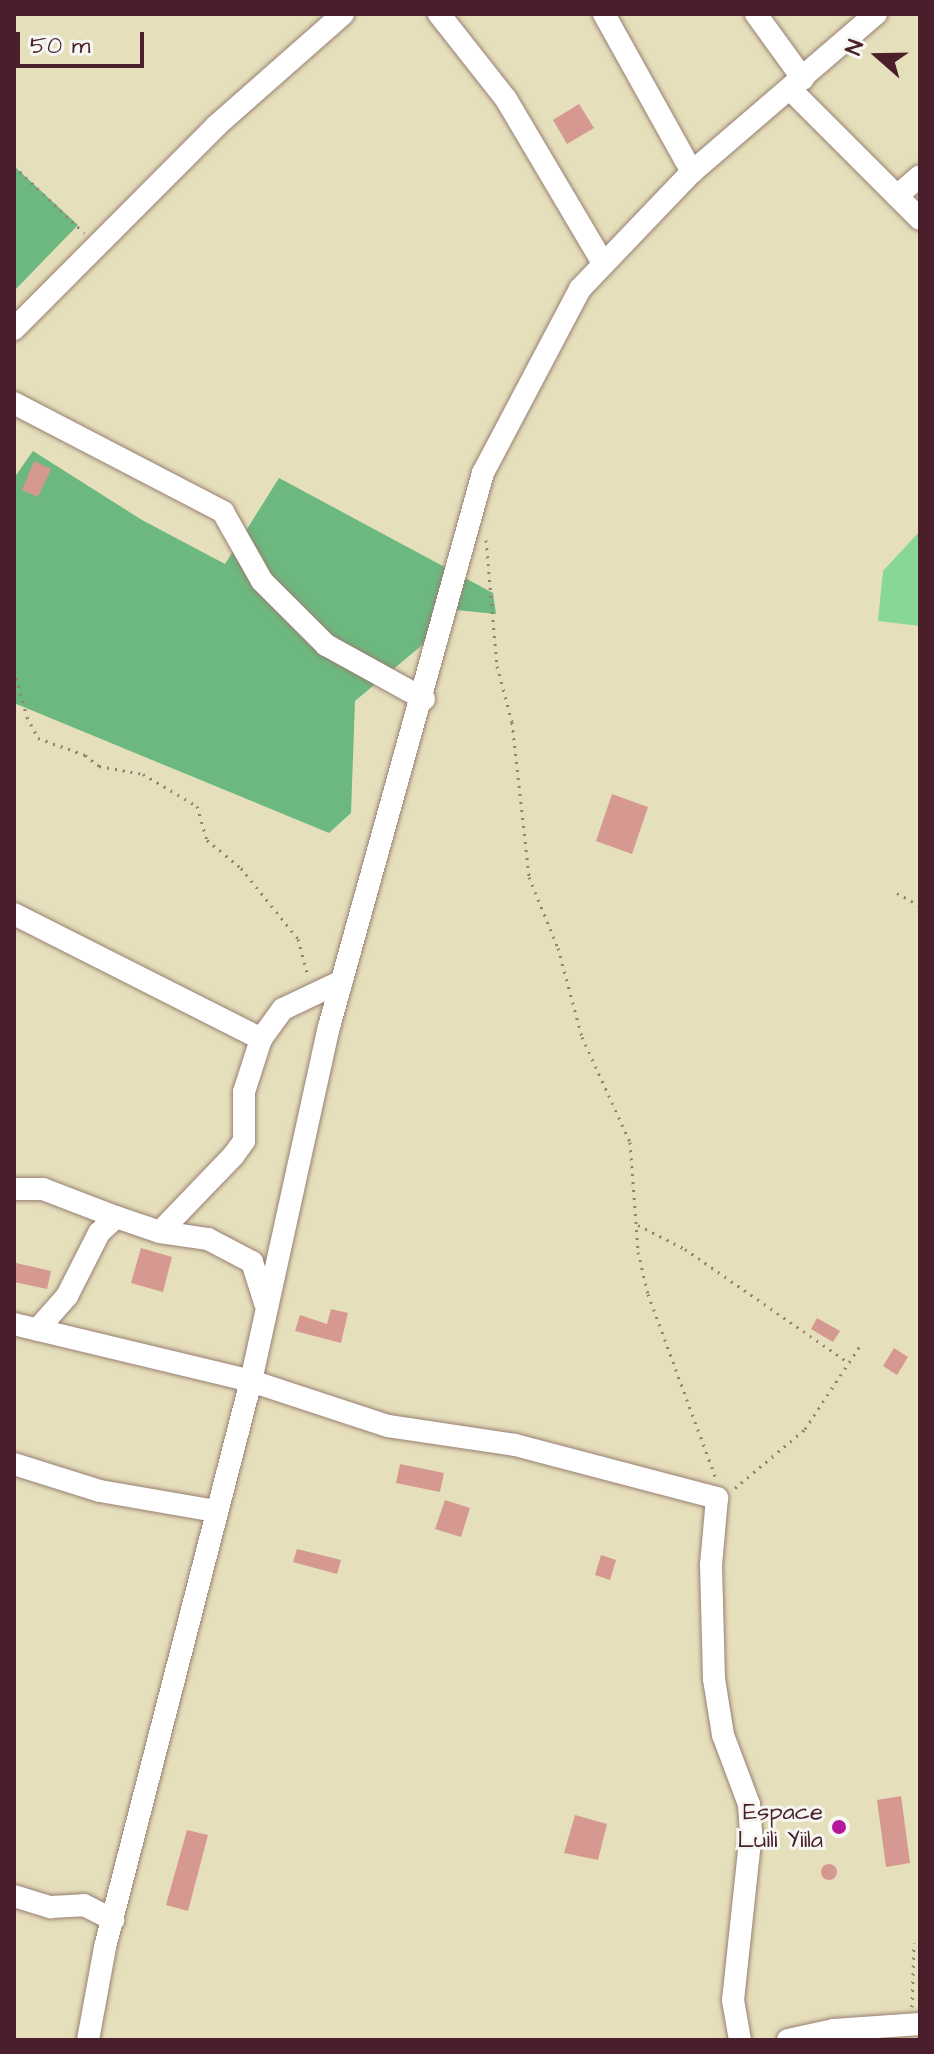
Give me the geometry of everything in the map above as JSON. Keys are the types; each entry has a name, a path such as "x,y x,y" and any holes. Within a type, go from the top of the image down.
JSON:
{"street":[{"path":"14,329 93,245 343,14"},
{"path":"439,14 506,99 603,263"},
{"path":"604,14 692,172"},
{"path":"756,14 797,84 920,219"},
{"path":"88,2040 113,1920 251,1381 298,1154 342,981 424,699 483,473 580,289 692,172 876,14"},
{"path":"897,196 920,176"},
{"path":"14,403 223,512 262,581 326,645 424,699"},
{"path":"14,914 261,1039"},
{"path":"160,1232 206,1190 244,1141 244,1092 261,1039 272,1018 342,981"},
{"path":"14,1189 43,1189 160,1232 208,1239 252,1262 267,1311"},
{"path":"37,1330 67,1296 99,1233 116,1217"},
{"path":"14,1324 251,1381 388,1426 515,1445 717,1498 711,1565 714,1679 723,1735 749,1804 751,1832 733,2000 740,2040"},
{"path":"14,1464 100,1491 216,1511"},
{"path":"14,1896 51,1907 84,1905 113,1920"},
{"path":"788,2040 834,2030 910,2031"}],"path":[{"path":"14,166 93,245"},
{"path":"486,538 497,666 512,722 529,877 558,948 582,1037 630,1142 648,1294 700,1426 717,1498 747,1482 805,1429 861,1344"},
{"path":"14,670 27,717 38,738 85,755 99,766 143,774 197,806 207,840 241,868 298,939 312,995"},
{"path":"897,893 920,906"},
{"path":"638,1225 685,1249 849,1363"},
{"path":"910,2031 914,1943"}],"green space":[{"path":"14,166 78,225 14,291"},
{"path":"33,451 142,520 225,564 279,478 493,593 496,614 446,609 439,631 355,701 351,813 329,833 14,703 14,478"},
{"path":"920,531 920,626 878,621 883,571"}],"building":[{"path":"579,104 594,128 567,144 553,120"},
{"path":"34,461 51,469 38,497 22,490"},
{"path":"612,794 648,807 632,854 596,841"},
{"path":"141,1248 172,1257 163,1292 131,1283"},
{"path":"16,1263 51,1271 47,1289 14,1282"},
{"path":"331,1309 348,1313 341,1343 295,1331 300,1315 327,1324"},
{"path":"817,1318 840,1331 833,1342 811,1329"},
{"path":"894,1348 908,1357 897,1375 883,1366"},
{"path":"400,1464 444,1473 440,1492 396,1483"},
{"path":"445,1500 470,1508 461,1537 435,1529"},
{"path":"297,1549 341,1560 337,1574 293,1562"},
{"path":"601,1555 616,1560 610,1580 595,1575"},
{"path":"901,1796 910,1863 886,1867 877,1800"},
{"path":"575,1815 607,1824 598,1860 564,1853"},
{"path":"187,1830 208,1835 188,1911 166,1905"},
{"path":"829,1864 835,1866 835,1878 829,1880 823,1878 821,1872 823,1866"}],"place":[{"name":"Espace Luili Yiila","path":"839,1827"}]}
